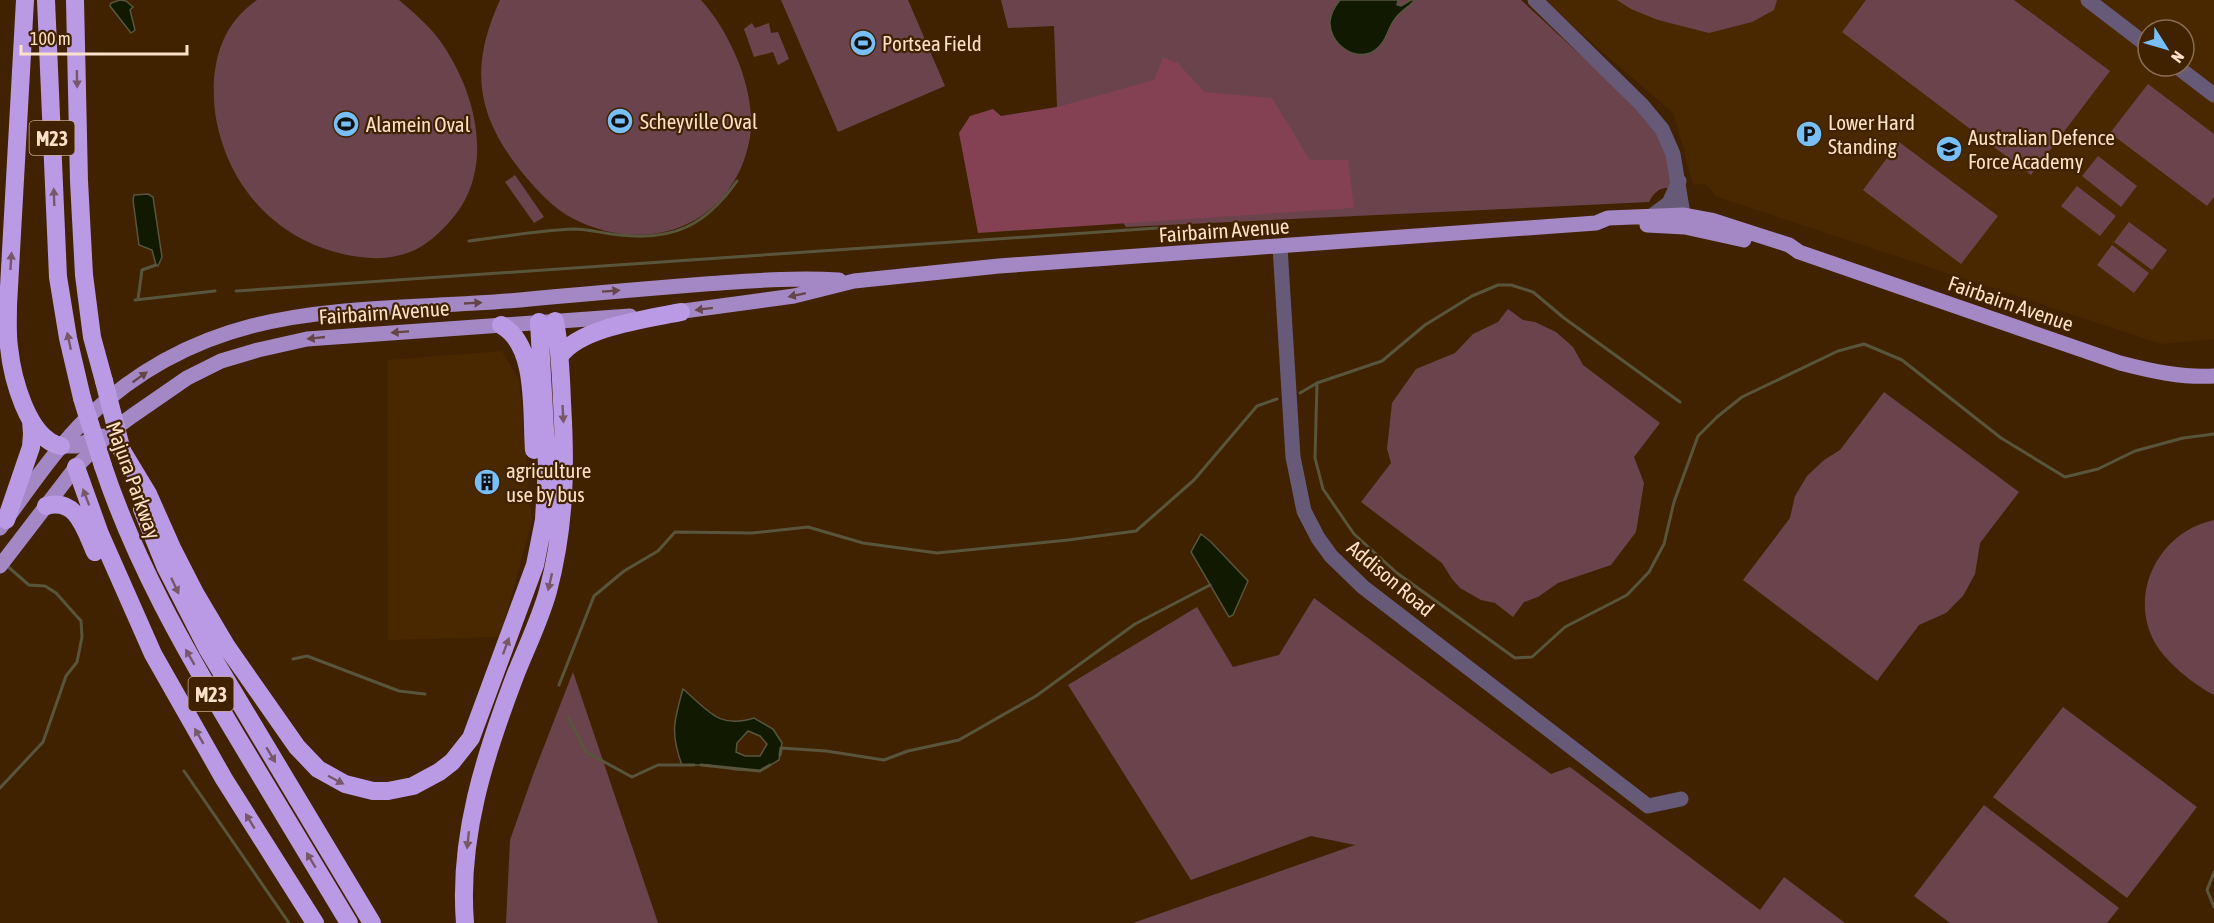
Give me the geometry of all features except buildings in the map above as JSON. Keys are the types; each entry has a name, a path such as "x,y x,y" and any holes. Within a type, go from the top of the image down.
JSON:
{"highway":[{"path":"3,524 31,447 33,434 31,420 15,379 8,338 26,0"},
{"name":"Majura Parkway","path":"46,0 58,277 82,399 103,466 139,560 169,620 349,923"},
{"name":"Majura Parkway","path":"75,0 79,181 84,275 92,337 122,451 151,532 183,603 224,677 372,923"},
{"path":"560,356 570,344 600,331 681,312"},
{"path":"465,923 465,865 469,825 479,782 508,695 547,594 560,534 566,469 560,356 547,321"},
{"path":"122,451 148,494 172,548 201,604 227,647 297,747 314,765 345,784 366,790 401,789 427,780 452,762 471,738 527,590 539,549 544,520 547,321"},
{"path":"501,325 515,337 529,369 536,472 544,520"},
{"path":"31,420 49,441 66,446"},
{"path":"76,467 100,534 140,628 224,779 315,923"},
{"path":"46,506 63,504 77,514 112,590 140,628"}],"main road":[{"name":"Fairbairn Avenue","path":"0,566 76,467 113,430 187,378 221,361 307,339 681,312 794,296 854,282 999,266 1596,223 1608,218 1653,215 1684,221 1785,251 1799,252 2120,363 2161,373 2214,376"},
{"name":"Fairbairn Avenue","path":"1596,223 1607,227 1711,220 1789,245 1799,252"},
{"name":"Fairbairn Avenue","path":"3,524 78,428 106,402 158,365 198,343 252,325 335,311 798,278 854,282"},
{"path":"547,321 553,296"},
{"path":"537,298 547,321"},
{"path":"76,467 66,446 82,444 113,430"}],"street":[{"path":"1535,0 1642,105 1662,129 1673,154 1684,221"},
{"path":"2088,0 2136,37"},
{"path":"2192,78 2214,95"},
{"path":"1653,215 1669,203 1679,181"},
{"path":"1679,181 1691,205 1711,220"},
{"name":"Addison Road","path":"1280,247 1293,457 1304,511 1318,538 1346,572 1363,587 1648,806 1681,799"}],"shaded area":[{"name":"Alamein Oval","path":"257,0 399,0 438,38 462,80 471,104 476,128 477,152 474,176 466,198 452,219 438,234 416,249 401,255 384,258 357,257 315,245 292,234 255,202 229,161 220,137 215,112 214,80 220,49 226,35 244,10"},
{"name":"Scheyville Oval","path":"500,0 701,0 732,46 750,102 750,137 741,167 727,192 707,212 684,226 658,233 630,235 601,230 572,218 553,205 530,182 509,155 496,134 482,92 481,71 484,49"},
{"name":"Portsea Field","path":"781,0 908,0 945,86 838,132"},
{"path":"1001,0 1521,0 1627,98 1658,131 1668,155 1671,188 1658,191 1649,202 1126,227 1080,163 1057,107 1054,26 1008,28"},
{"path":"1340,0 1398,0 1397,5 1401,6 1415,0 1397,16 1379,47 1368,54 1360,54 1352,53 1338,44 1331,29 1331,15"},
{"name":"Australian Defence Force Academy","path":"1543,0 2214,0 2214,339 2161,344 1715,196 1705,184 1693,185 1674,114"},
{"path":"1617,0 1777,0 1774,10 1752,22 1709,33 1658,20 1631,9"},
{"path":"1866,0 2014,0 2110,71 2031,175 1842,32"},
{"path":"126,1 133,7 130,10 135,30 131,33 110,6 111,3"},
{"path":"752,23 755,28 769,23 771,33 778,32 789,59 778,65 773,52 754,57 744,29"},
{"path":"1163,57 1178,63 1204,92 1272,98 1310,160 1348,160 1354,208 978,233 959,133 970,116 993,109 1001,116 1057,107 1154,80"},
{"path":"2148,84 2214,134 2214,197 2207,206 2110,133"},
{"path":"1899,142 1998,216 1961,264 1863,190"},
{"path":"2098,156 2137,186 2121,207 2082,176"},
{"path":"515,175 544,217 534,223 505,182"},
{"path":"2077,186 2116,216 2100,236 2061,206"},
{"path":"148,194 153,197 162,257 158,266 152,250 139,245 133,200 134,195"},
{"path":"2129,222 2167,250 2152,270 2114,242"},
{"path":"2112,245 2149,273 2134,293 2097,265"},
{"path":"1508,309 1523,320 1535,322 1556,332 1573,347 1583,365 1660,423 1634,457 1644,483 1636,532 1611,565 1558,583 1538,597 1524,602 1513,617 1495,603 1481,600 1460,588 1442,563 1361,502 1391,463 1387,449 1392,403 1416,369 1455,353 1473,334 1498,322"},
{"name":"agriculture use by bus","path":"502,351 519,380 532,521 500,637 388,640 387,360"},
{"path":"1884,392 2019,492 1980,543 1975,574 1963,596 1946,613 1919,625 1877,681 1743,580 1790,518 1795,496 1807,476 1824,460 1840,450"},
{"path":"2214,520 2214,695 2181,672 2166,658 2155,643 2147,624 2145,604 2147,585 2164,551 2178,537 2195,526"},
{"path":"1201,534 1248,581 1233,615 1229,617 1191,552"},
{"path":"1314,598 1551,774 1570,767 1760,910 1784,877 1845,923 1133,923 1355,845 1311,836 1191,880 1068,685 1197,607 1233,667 1279,655"},
{"path":"573,672 658,923 506,923 510,840"},
{"path":"683,689 715,716 731,721 754,718 773,729 782,743 779,760 760,771 708,765 682,765 676,744 675,727","holes":["748,731 760,736 767,744 760,756 745,756 736,752 737,743"]},
{"path":"2063,707 2197,807 2127,898 1993,797"},
{"path":"1984,805 2119,908 2107,923 1950,923 1914,896"}],"waterway":[{"path":"469,241 574,229 639,236 673,232 701,219 713,209 737,181"},
{"path":"236,291 1158,228"},
{"path":"138,299 142,270 156,265"},
{"path":"1680,402 1564,318 1533,292 1511,285 1498,285 1472,296 1425,325 1382,361 1317,383 1315,458 1323,489 1354,534 1397,573 1515,658 1532,657 1565,627 1627,595 1649,572 1664,544 1674,502 1698,436 1717,417 1742,397 1838,351 1864,344 1902,360 2001,438 2065,477 2098,469 2135,451 2183,438 2214,434"},
{"path":"135,300 215,291"},
{"path":"1300,393 1317,383"},
{"path":"559,685 594,596 624,571 658,551 675,532 752,533 808,527 863,543 937,553 1136,531 1194,480 1257,406 1277,399"},
{"path":"0,788 43,742 66,676 77,662 82,637 81,621 56,593 45,586 29,585 6,565"},
{"path":"780,755 781,748 826,751 884,760 908,751 959,740 1036,696 1135,624 1210,585"},
{"path":"293,659 307,656 399,691 425,694"},
{"path":"568,717 586,752 632,777 658,765 694,765"},
{"path":"701,765 760,771 770,765"},
{"path":"184,771 289,923"},
{"path":"2214,872 2207,890 2214,907"}],"place":[{"name":"Portsea Field","path":"863,43"},
{"name":"Scheyville Oval","path":"620,121"},
{"name":"Alamein Oval","path":"346,124"},
{"name":"Lower Hard Standing","path":"1809,134"},
{"name":"Australian Defence Force Academy","path":"1949,149"},
{"name":"agriculture use by bus","path":"487,482"}]}
